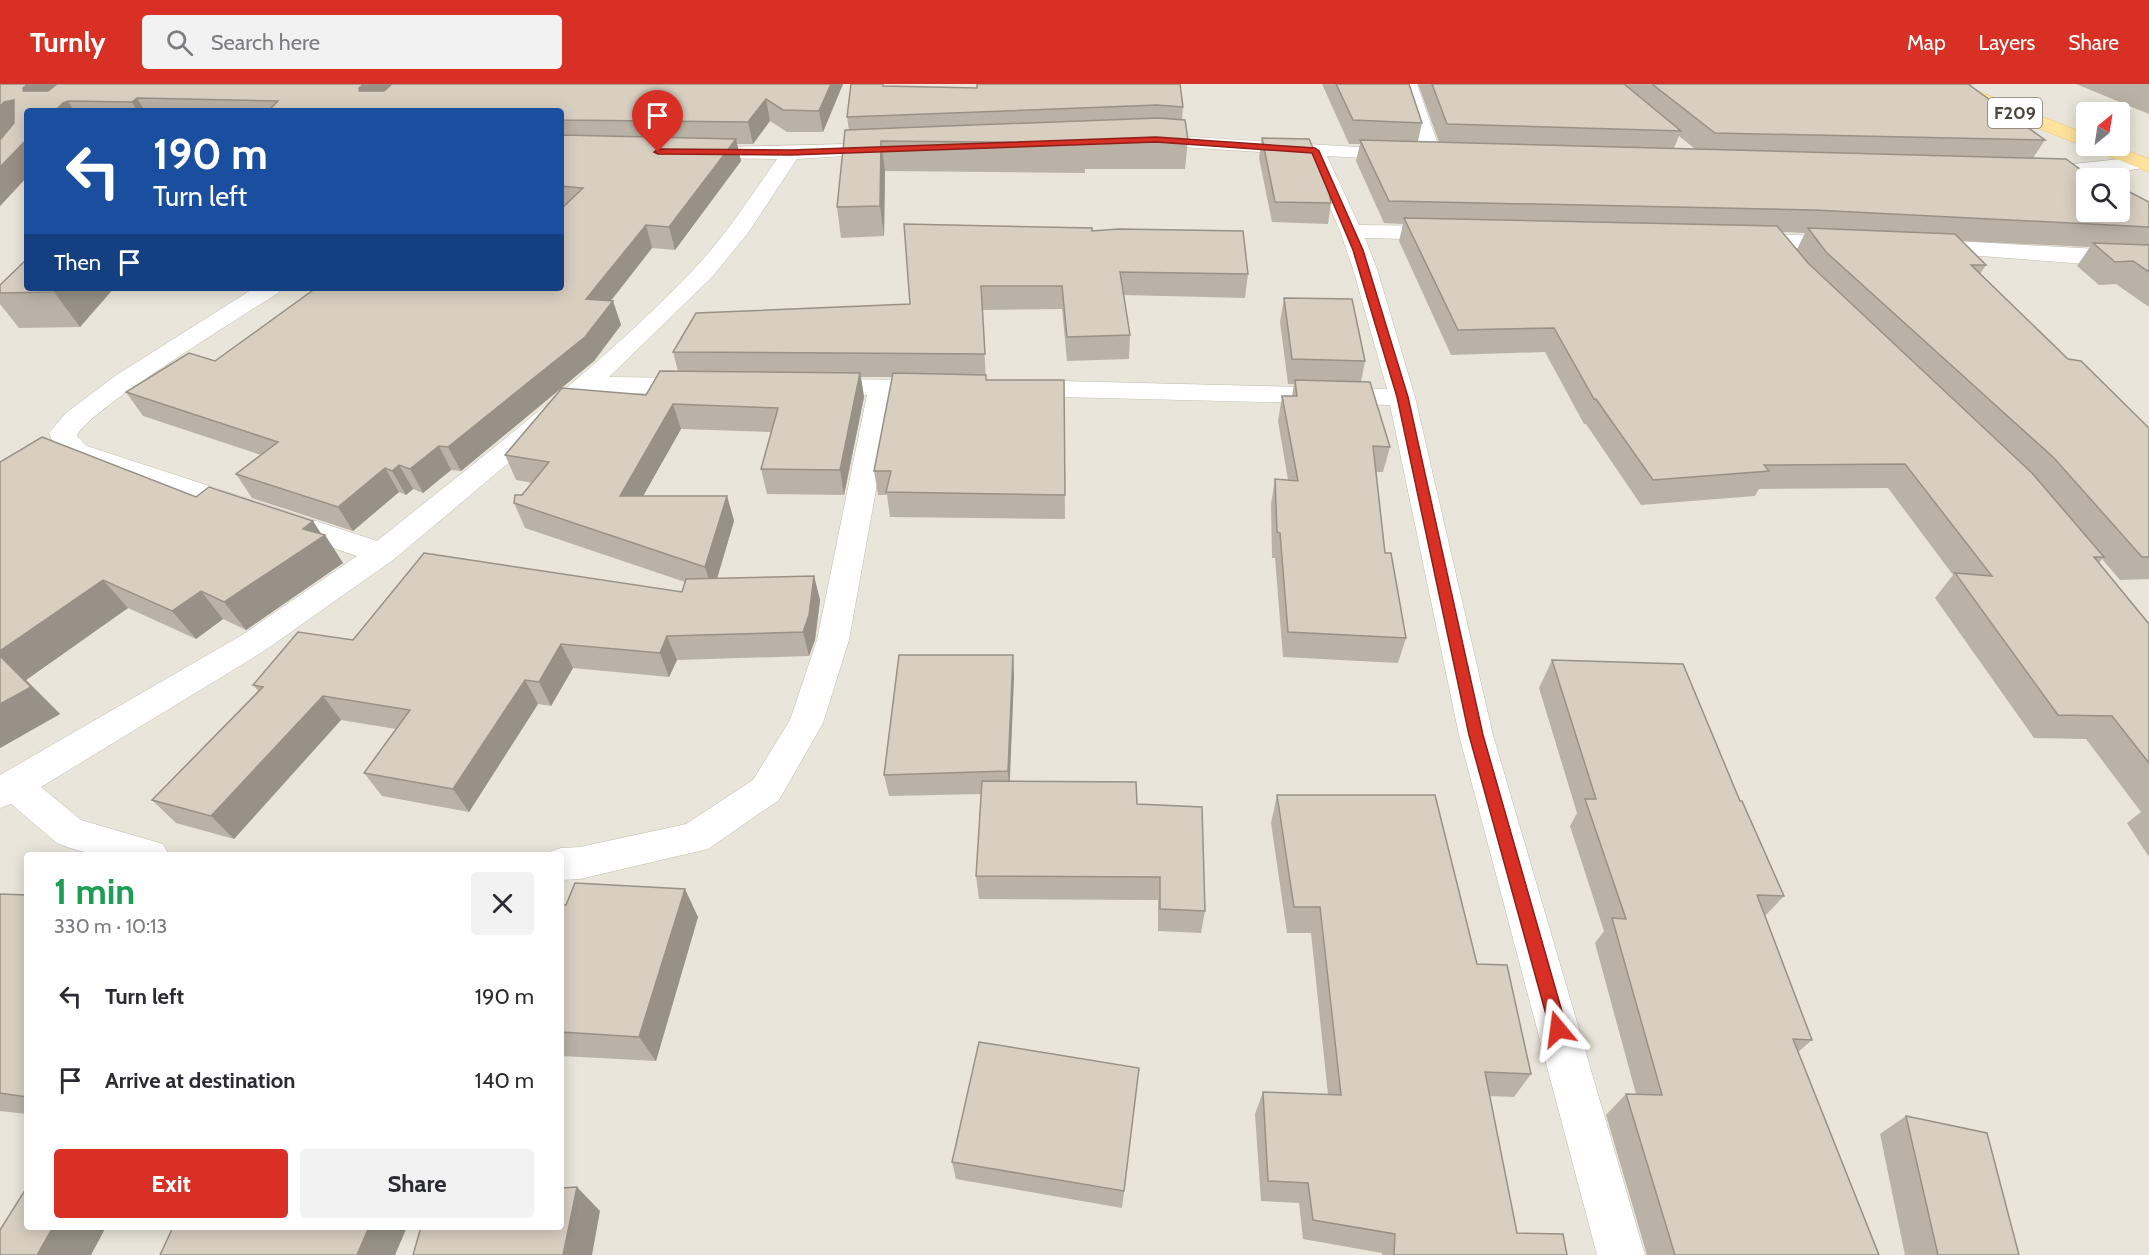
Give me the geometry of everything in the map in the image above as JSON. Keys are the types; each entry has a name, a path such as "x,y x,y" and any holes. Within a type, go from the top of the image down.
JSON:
{"main road":[{"name":"F209","path":"1944,84 2076,137"},
{"name":"F209","path":"1968,84 2076,123"}],"street":[{"path":"1408,84 1432,156"},
{"path":"1120,140 1156,139 1315,151 1455,157"},
{"path":"673,152 791,153 909,148"},
{"path":"2014,173 2055,173 2136,150"},
{"path":"1315,151 1351,231 1402,397 1476,735 1622,1255"},
{"path":"140,852 70,832 7,789 253,643 381,553 586,385 644,332 704,272 767,192 791,153"},
{"path":"1351,231 1468,234"},
{"path":"1727,239 1867,245"},
{"path":"1774,240 1793,264"},
{"path":"1900,246 1954,247 2086,257 2149,259"},
{"path":"265,291 124,382 75,419 63,433 64,440 77,452 381,553"},
{"path":"586,385 716,386"},
{"path":"800,387 962,388"},
{"path":"564,864 580,863 695,838 766,790 806,723 833,640 882,387"},
{"path":"996,388 1402,397"}],"shaded area":[{"path":"0,84 2149,84 2149,1255 0,1255"}],"building":[{"path":"0,84 28,84 23,91 48,91 57,84 364,84 359,91 384,91 392,84 831,84 819,111 783,110 766,99 748,122 564,120 564,108 271,108 278,101 137,98 132,102 68,101 58,108 24,108 24,142 0,167 0,140 14,123 14,100 4,102 0,107"},
{"path":"851,84 977,88 977,84 1180,84 1183,107 1157,105 847,117"},
{"path":"1336,84 1409,84 1422,123 1353,120"},
{"path":"1432,84 1624,84 1681,131 1447,124"},
{"path":"1652,84 1968,84 2045,140 1715,133"},
{"path":"1158,118 1185,120 1188,140 1085,140 1085,143 881,141 880,206 837,207 845,130"},
{"path":"564,135 736,139 669,227 646,225 586,299 613,301 585,337 448,447 439,446 410,469 399,465 392,471 385,468 338,507 236,474 278,442 126,392 189,353 215,361 312,291 564,291 564,206 583,188 564,186"},
{"path":"1262,138 1309,139 1326,176 1331,203 1275,202"},
{"path":"1360,140 2066,159 2078,168 2076,168 2076,222 2130,222 2130,192 2149,202 2149,227 1814,210 1389,201"},
{"path":"1404,218 1777,226 1808,263 2032,473 2104,557 2094,557 2149,624 2149,763 2112,716 2058,715 1955,573 1992,576 1905,464 1764,465 1769,471 1653,480 1594,399 1554,328 1458,330"},
{"path":"904,224 1092,228 1092,231 1119,229 1243,231 1248,274 1120,272 1130,335 1067,337 1062,286 981,286 985,354 673,352 696,313 910,304"},
{"path":"1808,228 1955,234 1986,265 1971,265 2068,359 2081,361 2149,428 2149,557 2142,557 2054,458 1826,252"},
{"path":"2093,243 2149,245 2149,272 2133,261 2115,262"},
{"path":"24,262 24,291 55,291 0,293 0,285"},
{"path":"1284,298 1352,299 1365,361 1292,359"},
{"path":"660,371 860,373 840,470 761,469 778,408 673,404 620,496 727,496 705,567 514,503 515,495 522,495 549,462 505,455 562,388 646,395"},
{"path":"893,373 986,375 986,380 1064,380 1065,495 886,492 891,471 874,471"},
{"path":"1295,380 1370,382 1390,447 1373,446 1385,553 1391,553 1406,638 1288,632 1280,533 1277,532 1275,479 1298,481 1282,396 1297,396"},
{"path":"42,437 196,497 209,487 313,521 303,529 325,535 224,602 201,591 172,611 103,580 0,651 0,462"},
{"path":"424,553 682,592 686,579 814,576 809,615 803,632 667,636 660,653 561,644 539,682 525,680 453,789 364,773 410,710 323,696 211,816 152,800 263,687 253,685 298,632 353,640"},
{"path":"899,655 1013,655 1008,771 884,775"},
{"path":"0,656 31,687 0,704"},
{"path":"1552,660 1683,664 1740,801 1742,801 1784,896 1757,895 1812,1040 1793,1039 1879,1255 1675,1255 1626,1094 1662,1095 1612,918 1626,919 1585,799 1596,799"},
{"path":"982,781 1136,782 1137,804 1202,807 1205,911 1160,909 1160,877 976,876"},
{"path":"1277,795 1435,795 1477,964 1507,965 1531,1074 1485,1072 1517,1233 1563,1234 1567,1255 1394,1255 1395,1234 1313,1220 1308,1183 1268,1181 1263,1092 1341,1095 1320,907 1294,907"},
{"path":"575,883 685,889 639,1037 564,1032 564,905"},
{"path":"0,894 24,895 24,1097 0,1093"},
{"path":"979,1042 1139,1068 1124,1191 952,1162"},
{"path":"1906,1116 1987,1133 2019,1255 1938,1255"},
{"path":"577,1187 563,1255 413,1255 420,1230 564,1230 564,1188"},
{"path":"24,1192 24,1230 51,1230 37,1255 0,1255 0,1230"},
{"path":"172,1230 368,1230 357,1255 160,1255"}],"route":[{"path":"658,152 791,153 1156,139 1315,151 1351,231 1365,269 1402,397 1476,735 1558,1029"}]}
